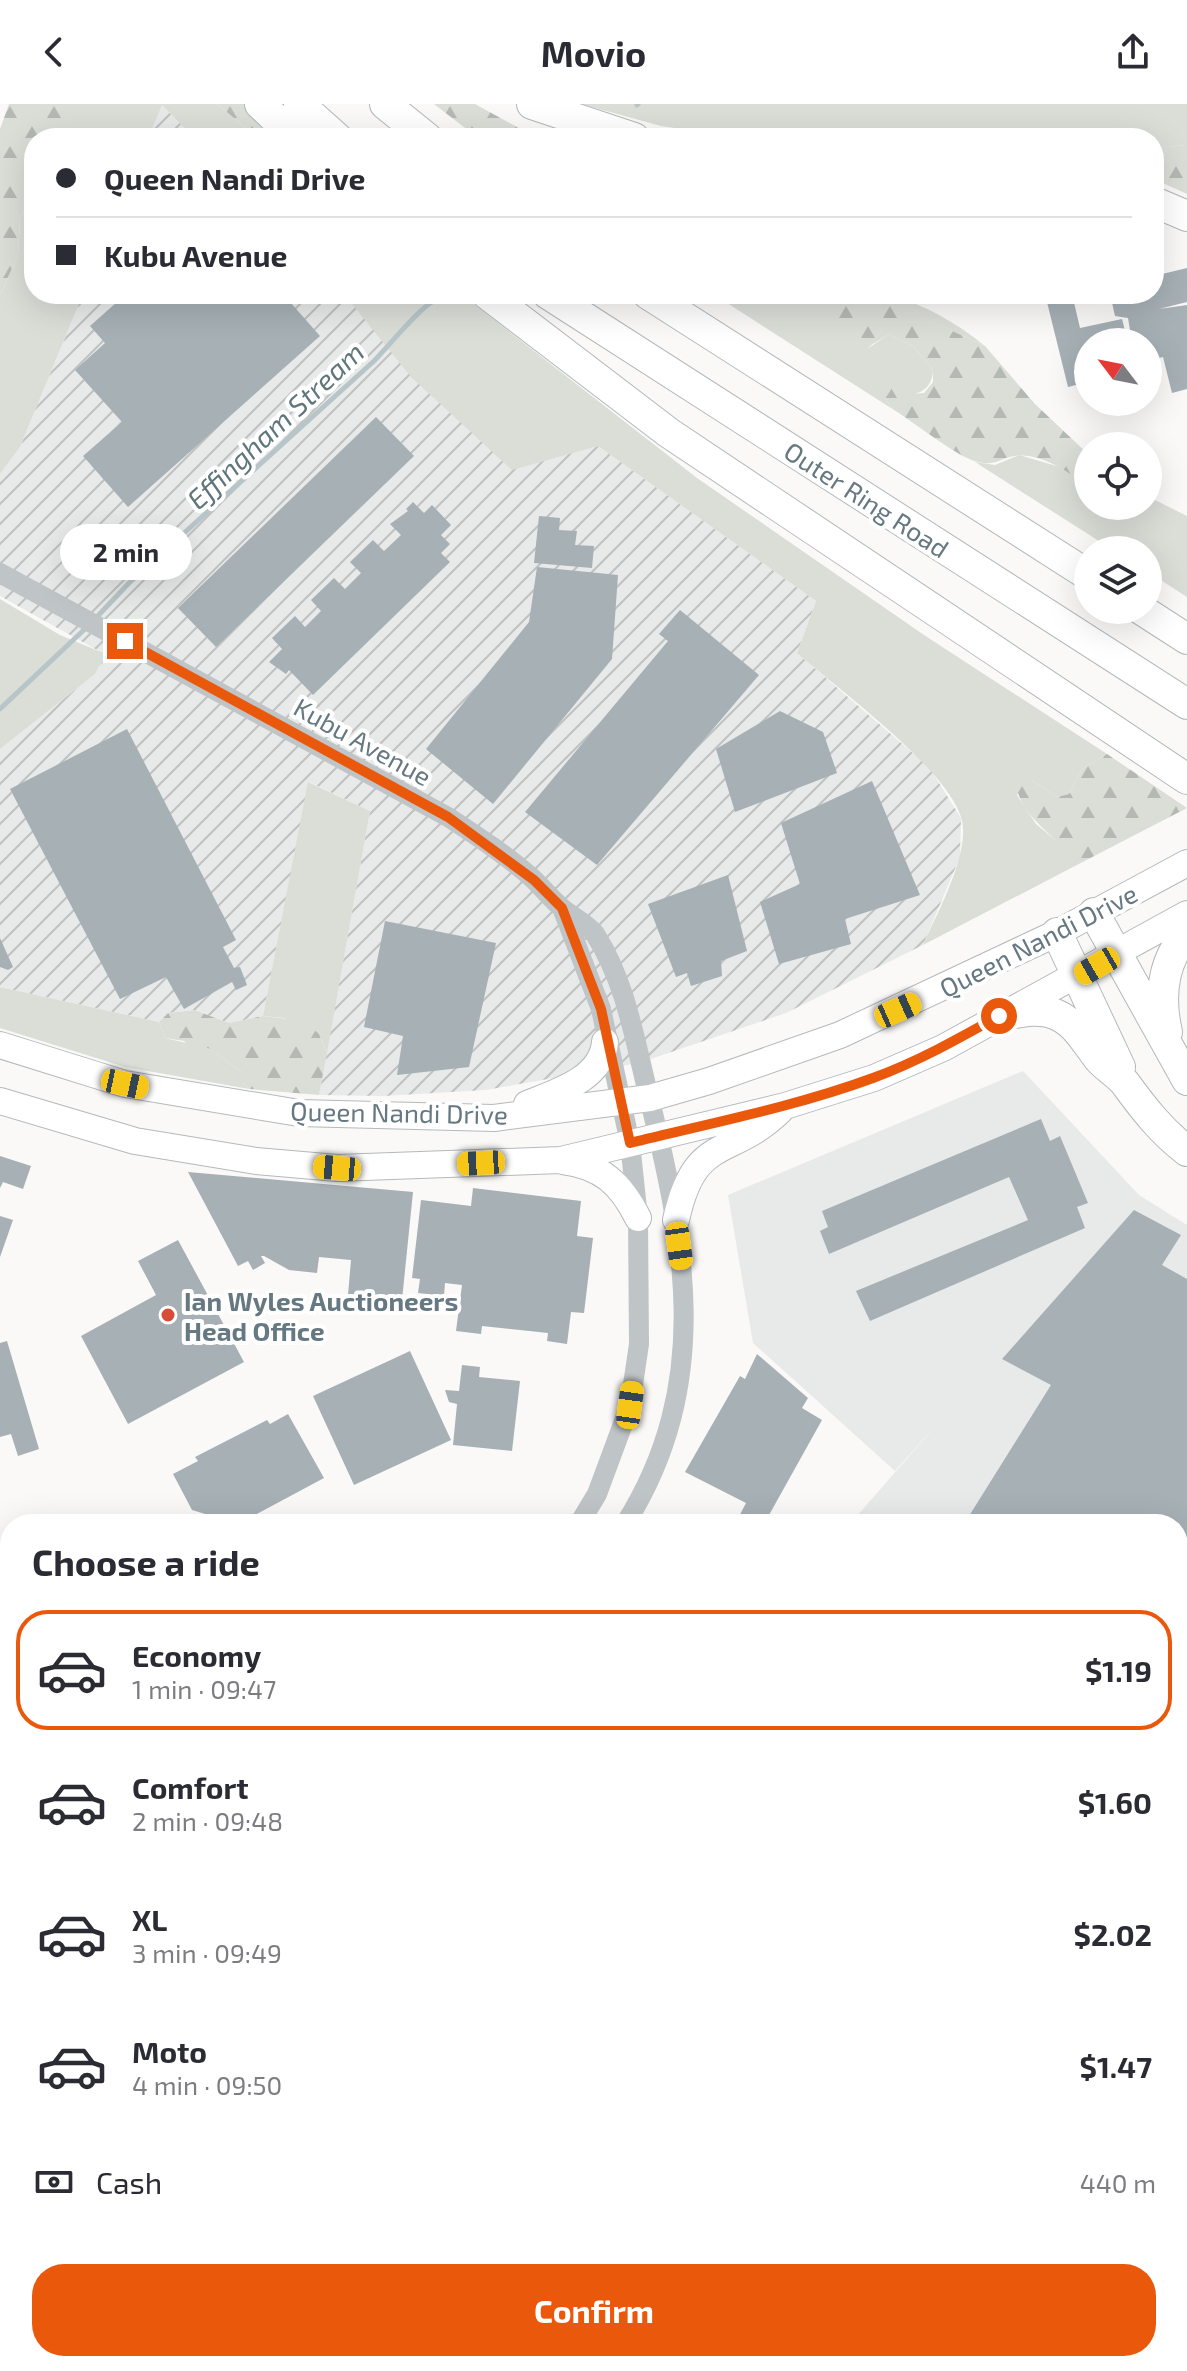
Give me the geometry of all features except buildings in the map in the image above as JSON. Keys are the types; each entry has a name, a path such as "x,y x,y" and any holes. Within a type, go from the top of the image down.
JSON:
{"highway":[{"path":"260,104 285,128"},
{"path":"299,104 326,128"},
{"path":"385,104 415,128"},
{"path":"532,104 604,128"},
{"path":"1164,206 1187,216"},
{"path":"500,304 681,442 1187,779"},
{"name":"Outer Ring Road","path":"564,304 1187,704"},
{"name":"Outer Ring Road","path":"664,304 1074,566"},
{"path":"1162,623 1187,639"},
{"path":"1094,913 1187,1080"},
{"path":"1057,933 1116,1053 1123,1081"},
{"path":"1171,1053 1161,1003 1172,957 1187,933"},
{"path":"999,1016 1027,1011 1054,1014 1081,1033 1099,1060 1123,1081 1139,1106 1187,1151"}],"main road":[{"name":"Queen Nandi Drive","path":"0,1045 125,1084 242,1106 343,1115 494,1118 650,1098 840,1035 1057,933 1187,863"},
{"name":"Queen Nandi Drive","path":"0,1101 135,1141 256,1161 337,1168 561,1160 785,1106 874,1078 943,1048 1187,914"},
{"path":"494,1118 574,1084 602,1059 605,1042"},
{"path":"676,1220 682,1191 695,1166 717,1149 766,1125 785,1106"},
{"path":"561,1160 583,1163 609,1177 625,1193 638,1218"}],"street":[{"name":"Kubu Avenue","path":"0,573 448,817 506,857 562,908 593,931 613,966 650,1098 676,1220 686,1296 685,1337 677,1396 652,1476 631,1514"},
{"name":"Kubu Avenue","path":"562,908 601,1009 605,1042 630,1143 638,1218 639,1344 630,1405 597,1494 585,1514"}],"shaded area":[{"path":"161,104 184,128 152,128"},
{"path":"79,304 354,304 512,469 598,446 816,601 797,653 929,767 961,818 960,857 923,945 786,1013 639,1063 486,1090 383,1096 319,1095 370,811 309,782 263,1016 229,1023 193,1010 168,1013 159,1022 0,987 0,749 95,674 106,655 0,596 0,474 20,447"},
{"path":"1023,1071 1139,1195 1187,1225 1187,1514 859,1514 938,1423 895,1471 753,1343 728,1195"}],"green space":[{"path":"9,104 63,104 63,128 24,128 24,211 20,218 18,255 0,295 0,129"},
{"path":"63,104 217,104 246,128 184,128 162,105 152,128 63,128"},
{"path":"217,104 246,104 272,128 246,128"},
{"path":"434,104 475,104 519,128 465,128"},
{"path":"581,104 1187,104 1187,145 1164,147 1164,128 661,126"},
{"path":"1187,145 1187,194 1164,184 1164,147"},
{"path":"24,211 24,304 79,304 20,447 0,474 0,295 18,255 20,218"},
{"path":"352,304 474,304 697,478 924,635 1107,754 1082,769 1069,794 1057,797 1031,780 1017,795 1036,824 1067,850 1073,867 923,945 958,864 962,847 961,817 935,775 913,753 797,653 816,601 598,446 512,470 411,377"},
{"path":"729,304 917,304 963,329 985,346 908,311 867,349 889,334 914,347 933,370 932,379 923,390 885,399 894,410"},
{"path":"841,304 884,304 909,311 985,346 1035,404 1074,441 1074,477 1034,457 1014,456 997,462 978,462 948,447 894,410 885,399 892,388 911,394 924,393 933,382 933,370 914,347 889,334 863,348 849,348 831,325 834,313"},
{"path":"1019,455 1060,467 1074,476 1074,520 1162,520 1162,504 1187,516 1187,597 1162,581 1162,536 1091,536 975,462 995,465"},
{"path":"0,599 60,635 106,654 95,674 0,749"},
{"path":"1107,754 1187,808 1073,867 1059,845 1024,807 1016,782 1031,780 1057,797 1069,794 1082,769"},
{"path":"308,782 370,811 327,1053 319,1034 284,1018 263,1016"},
{"path":"0,987 159,1022 165,1038 208,1048 242,1072 242,1081 249,1089 125,1067 0,1028"},
{"path":"194,1010 229,1023 263,1016 297,1020 310,1026 319,1034 327,1053 319,1095 249,1089 242,1081 242,1072 208,1048 193,1051 184,1041 165,1038 159,1022 168,1013"}],"waterway":[{"name":"Effingham Stream","path":"94,620 129,583 374,361 429,304"},
{"name":"Effingham Stream","path":"0,709 87,627"}],"place":[{"name":"Ian Wyles Auctioneers Head Office","path":"168,1315"}],"route":[{"path":"125,641 448,817 534,880 562,908 601,1009 605,1042 630,1143 785,1106 874,1078 943,1048 999,1016"}]}
